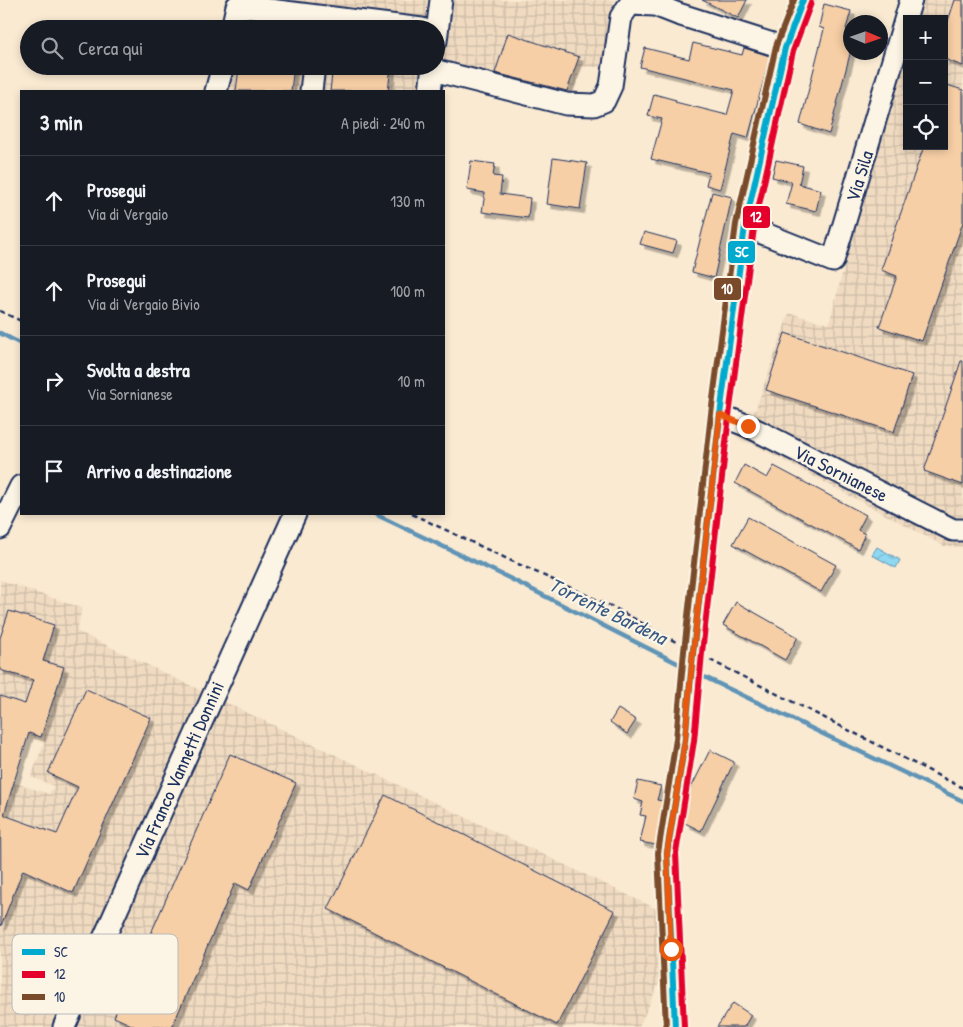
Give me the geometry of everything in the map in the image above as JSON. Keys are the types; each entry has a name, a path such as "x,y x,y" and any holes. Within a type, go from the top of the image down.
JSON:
{"street":[{"path":"436,20 441,0"},
{"path":"675,1027 667,853 685,740 720,415 745,226 785,48 803,0"},
{"name":"Via Sila","path":"745,226 833,261 911,0"},
{"path":"445,71 566,104 594,105 604,101 610,86 621,17 630,4 655,5 785,48"},
{"path":"234,20 237,6 305,20"},
{"path":"216,90 220,75"},
{"path":"311,90 313,75"},
{"path":"430,90 432,75"},
{"name":"Via Sornianese","path":"720,415 748,426 953,530 963,530"},
{"path":"0,528 20,488"},
{"name":"Via Franco Vannetti Donnini","path":"106,934 295,515"},
{"name":"Via Franco Vannetti Donnini","path":"64,1027 70,1014"}],"path":[{"path":"0,311 20,321"}],"shaded area":[{"path":"241,0 616,0 614,1 606,67 583,67 568,102 445,69 445,20 238,20"},
{"path":"914,0 963,0 963,547 944,546 745,440 789,313 829,324 903,40 903,150 948,150 948,15 909,15"},
{"path":"224,75 443,75 441,90 220,90"},
{"path":"0,580 82,608 77,631 680,920 664,972 639,1027 0,1027 0,778 49,794 54,786 31,777 44,743 0,727"}],"water":[{"path":"877,547 900,560 896,568 872,555"}],"building":[{"path":"702,0 747,0 738,18"},
{"path":"955,0 963,0 963,66 948,60 948,21"},
{"path":"824,4 851,11 850,15 843,15 843,60 848,60 829,134 800,124 824,29 819,27"},
{"path":"508,33 579,57 567,91 495,73"},
{"path":"693,43 742,55 744,48 770,56 748,138 734,134 720,189 706,185 709,173 651,159 662,119 648,116 654,94 676,100 675,102 727,115 734,90 640,67 645,48 689,59"},
{"path":"238,75 293,75 291,90 236,90"},
{"path":"332,75 390,75 388,90 330,90"},
{"path":"948,85 963,90 963,222 922,341 879,327 897,276 881,270 923,150 948,150"},
{"path":"553,158 587,163 580,209 547,204"},
{"path":"776,160 803,166 799,184 821,190 816,211 786,204 792,182 772,177"},
{"path":"471,161 495,164 493,176 502,177 500,194 530,198 528,218 482,212 485,193 467,190"},
{"path":"712,192 732,197 714,278 692,272"},
{"path":"644,232 677,241 673,253 640,244"},
{"path":"785,333 912,375 894,432 766,390"},
{"path":"961,361 963,361 963,485 924,471"},
{"path":"744,465 767,478 774,466 866,515 858,530 865,534 858,549 735,483"},
{"path":"748,517 836,565 821,592 733,544"},
{"path":"736,602 798,637 785,660 723,625"},
{"path":"9,611 54,625 43,661 64,667 41,737 29,733 4,815 57,834 78,787 48,773 86,689 151,718 73,893 23,870 1,926 0,696 25,704 33,680 0,670 0,638"},
{"path":"618,709 636,720 627,734 610,722"},
{"path":"710,750 734,762 701,831 685,823 689,792"},
{"path":"230,754 296,783 249,890 235,883 178,1013 178,934 151,934"},
{"path":"638,781 661,786 657,800 663,801 656,845 640,842 646,816 640,815 643,802 634,799"},
{"path":"385,795 615,911 557,1025 328,909"},
{"path":"733,1003 751,1015 744,1027 717,1027"},
{"path":"115,1014 178,1014 172,1027 136,1027 114,1017"}],"waterway":[{"name":"Torrente Bardena","path":"0,333 20,343"},
{"name":"Torrente Bardena","path":"377,515 509,578 685,667"},
{"name":"Torrente Bardena","path":"696,673 963,801"}],"transit line":[{"name":"10","path":"666,1027 658,853 676,739 711,414 736,224 776,46 794,0"},
{"name":"SC","path":"675,1027 667,853 685,740 720,415 745,226 785,48 803,0"},
{"name":"12","path":"684,1027 676,853 694,741 729,416 754,228 793,51 811,3"}],"route":[{"path":"671,949 667,853 685,740 702,566 720,415 748,426"}]}
